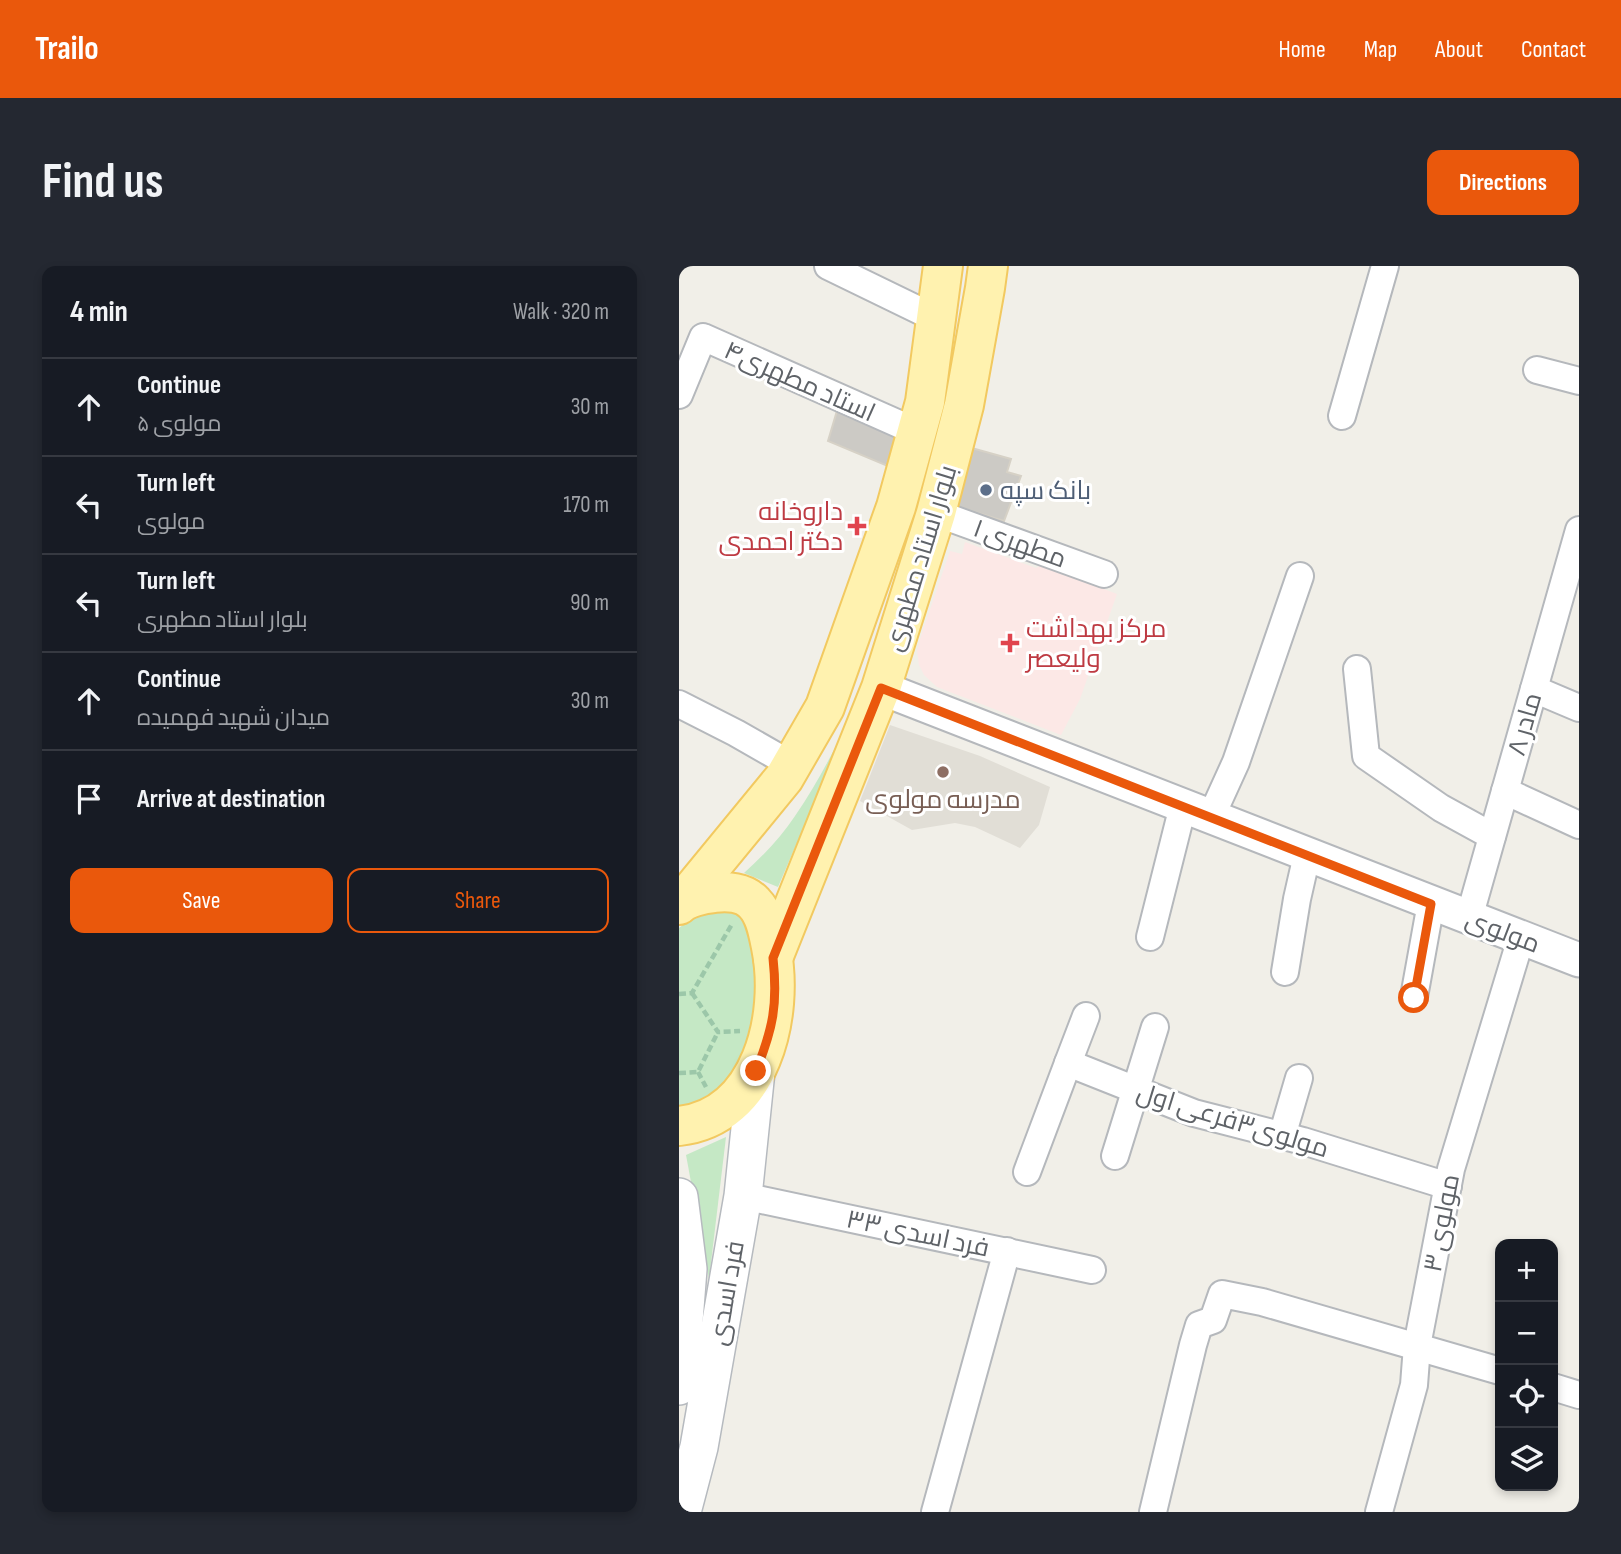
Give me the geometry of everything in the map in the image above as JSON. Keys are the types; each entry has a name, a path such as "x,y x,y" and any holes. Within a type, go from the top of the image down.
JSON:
{"main road":[{"name":"بلوار استاد مطهری","path":"681,903 785,778 825,707 896,507 917,432 925,401 943,266"},
{"name":"بلوار استاد مطهری","path":"773,958 881,688 936,513 964,405 988,266"},
{"path":"679,1126 699,1122 720,1112 747,1086 756,1071 772,1026 776,983 767,928 755,903 743,895 729,892 713,893 681,903"},
{"name":"فرد اسدی","path":"682,1512 699,1447 743,1196 756,1071"},
{"name":"فرد اسدی","path":"679,1197 688,1269 679,1386"}],"street":[{"path":"828,266 937,319"},
{"path":"1342,416 1385,266"},
{"name":"استاد مطهری۴","path":"679,395 703,337 917,432"},
{"path":"1537,370 1579,381"},
{"name":"مطهری ۱","path":"936,513 1104,574"},
{"name":"مادر ۸","path":"1469,918 1579,530"},
{"path":"1150,937 1197,812 1236,762 1300,576"},
{"path":"1357,669 1366,756 1441,808 1492,836"},
{"name":"مولوی","path":"881,688 1579,960"},
{"path":"1534,689 1579,708"},
{"path":"679,704 792,765"},
{"path":"1505,791 1579,825"},
{"path":"1286,972 1307,855"},
{"path":"1414,998 1431,904"},
{"name":"مولوی ۳","path":"1379,1512 1414,1385 1417,1346 1451,1168 1521,938"},
{"path":"1027,1172 1086,1016"},
{"path":"1115,1156 1155,1027"},
{"name":"مولوی۳فرعی اول","path":"1068,1063 1194,1113 1282,1136 1448,1186"},
{"path":"1282,1136 1300,1078"},
{"name":"فرد اسدی ۳۳","path":"743,1196 1092,1270"},
{"path":"935,1512 1007,1251"},
{"path":"1153,1512 1199,1325 1213,1320 1222,1294 1262,1302 1495,1369"},
{"path":"1558,1389 1579,1395"}],"path":[{"path":"692,993 733,923"},
{"path":"679,994 692,993"},
{"path":"692,993 719,1032"},
{"path":"719,1032 750,1031"},
{"path":"679,1073 698,1072 719,1032"}],"shaded area":[{"name":"مرکز بهداشت ولیعصر","path":"965,542 1036,568 1041,565 1117,594 1080,699 1061,735 937,687 924,675 919,665 917,651 921,636 950,551 962,554"},
{"name":"مدرسه مولوی","path":"890,725 980,756 1050,787 1039,825 1020,848 975,827 955,823 912,830 860,801"}],"green space":[{"path":"853,712 778,887 744,873 771,846 795,816 819,778"},
{"path":"701,911 739,912 753,937 761,977 745,1054 718,1094 696,1104 679,1106 679,928"},
{"path":"726,1137 709,1279 686,1155"}],"building":[{"path":"839,404 901,428 890,467 828,441"},
{"name":"بانک سپه","path":"968,447 1011,459 1007,472 1021,476 1004,521 952,505"}],"place":[{"name":"بانک سپه","path":"986,490"},
{"name":"داروخانه دکتر احمدی","path":"857,526"},
{"name":"مرکز بهداشت ولیعصر","path":"1010,643"},
{"name":"مدرسه مولوی","path":"943,772"}],"route":[{"path":"756,1071 772,1026 776,983 773,958 881,688 1431,904 1414,998"}]}
